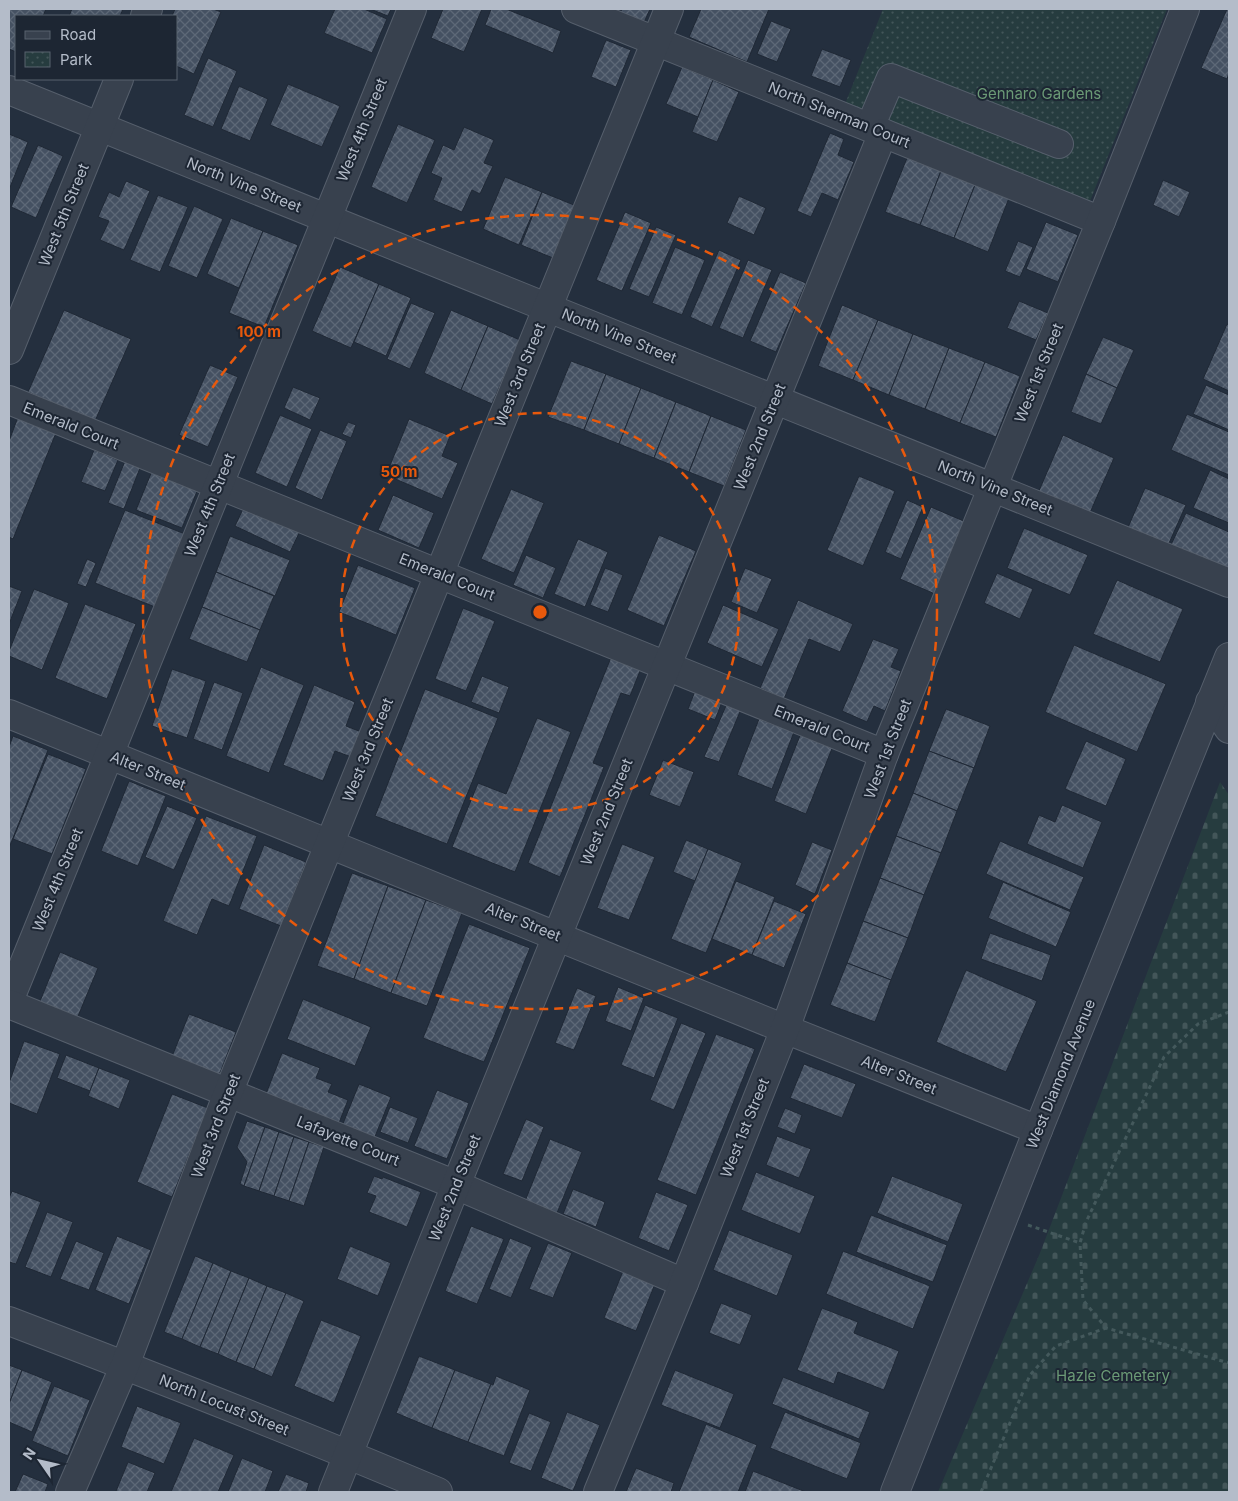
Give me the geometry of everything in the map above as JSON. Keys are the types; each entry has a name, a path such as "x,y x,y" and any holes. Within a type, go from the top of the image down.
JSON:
{"street":[{"name":"West 4th Street","path":"9,1003 412,9"},
{"name":"North Sherman Court","path":"576,9 1101,221"},
{"name":"West 3rd Street","path":"70,1492 125,1365 228,1093 669,9"},
{"name":"West 1st Street","path":"598,1492 785,1029 884,754 1101,221 1185,9"},
{"name":"West 2nd Street","path":"333,1492 775,399 876,130 891,78 1059,144"},
{"name":"West 5th Street","path":"9,350 119,80"},
{"name":"North Vine Street","path":"9,90 1229,583"},
{"name":"Emerald Court","path":"9,400 884,754"},
{"name":"West Diamond Avenue","path":"894,1492 1038,1130 1220,695 1229,657"},
{"path":"1220,695 1229,729"},
{"name":"Alter Street","path":"9,714 1038,1130"},
{"name":"Lafayette Court","path":"9,1003 456,1185 684,1283"},
{"name":"North Locust Street","path":"9,1321 125,1365 438,1492"}],"path":[{"path":"1229,1012 1198,1024 1164,1057 1086,1222 1080,1243 1083,1300 1106,1328 1229,1363"},
{"path":"1004,1217 1080,1243"},
{"path":"981,1492 1030,1374 1056,1346 1106,1328"}],"green space":[{"name":"Gennaro Gardens","path":"883,9 1167,9 1088,206 843,109"},
{"name":"Hazle Cemetery","path":"1220,782 1229,795 1229,1492 938,1492 1040,1253"}],"building":[{"path":"9,9 46,9 43,15 15,15 15,52 9,49"},
{"path":"72,9 123,9 120,15 69,15"},
{"path":"175,9 213,9 221,12 194,74 178,67 178,15 172,15"},
{"path":"335,9 364,9 387,19 372,53 324,33"},
{"path":"370,9 391,9 388,16"},
{"path":"443,9 482,9 464,52 431,38"},
{"path":"491,9 506,9 561,31 553,53 485,25"},
{"path":"622,9 650,9 642,27 618,17"},
{"path":"701,9 769,9 747,62 689,37"},
{"path":"1227,9 1229,9 1229,73 1227,79 1201,68"},
{"path":"771,21 791,29 777,62 757,54"},
{"path":"606,40 631,50 616,87 591,77"},
{"path":"822,49 851,60 840,87 811,76"},
{"path":"208,58 237,71 213,127 184,115"},
{"path":"682,67 713,80 698,117 666,104"},
{"path":"713,80 739,92 717,142 692,132"},
{"path":"288,84 340,106 322,147 270,125"},
{"path":"239,86 268,99 250,141 221,129"},
{"path":"398,124 435,140 407,203 371,187"},
{"path":"464,127 494,140 484,163 493,166 480,194 472,190 462,212 433,200 442,178 431,173 443,145 454,150"},
{"path":"830,133 844,139 838,155 854,162 838,200 822,193 811,217 797,211"},
{"path":"9,134 28,142 9,190"},
{"path":"38,145 63,156 36,218 11,207"},
{"path":"907,158 941,171 920,225 885,212"},
{"path":"941,171 975,185 954,238 920,225"},
{"path":"505,177 542,192 519,245 483,229"},
{"path":"1163,180 1190,192 1179,217 1153,205"},
{"path":"126,181 150,191 124,250 100,240 109,221 98,217 109,192 119,197"},
{"path":"975,185 1009,198 988,252 954,238"},
{"path":"542,192 574,205 553,258 521,245"},
{"path":"158,195 188,207 160,272 130,260"},
{"path":"739,196 766,208 754,235 727,223"},
{"path":"194,206 223,219 197,278 168,266"},
{"path":"625,212 651,223 622,291 596,280"},
{"path":"231,218 263,231 239,288 207,274"},
{"path":"1046,222 1078,235 1058,282 1026,269"},
{"path":"656,227 676,235 649,297 629,289"},
{"path":"263,231 298,245 264,327 229,313"},
{"path":"1018,241 1033,247 1020,277 1005,271"},
{"path":"675,247 705,260 682,315 652,303"},
{"path":"719,250 741,260 712,327 690,317"},
{"path":"748,260 772,270 743,338 719,328"},
{"path":"340,267 379,284 351,348 312,331"},
{"path":"780,272 806,283 776,352 750,341"},
{"path":"379,284 411,298 386,356 354,342"},
{"path":"1019,301 1048,313 1036,340 1007,328"},
{"path":"411,303 435,313 410,369 387,359"},
{"path":"842,305 878,320 853,380 818,366"},
{"path":"64,310 131,339 95,421 28,392"},
{"path":"451,310 488,326 461,390 424,373"},
{"path":"878,320 913,334 889,395 853,380"},
{"path":"1227,324 1229,325 1229,391 1203,379"},
{"path":"488,326 520,340 492,404 461,390"},
{"path":"913,334 949,348 925,409 889,395"},
{"path":"1103,337 1134,350 1117,388 1086,374"},
{"path":"949,348 985,362 960,423 925,409"},
{"path":"571,361 606,374 584,430 548,417"},
{"path":"985,362 1020,376 996,437 960,423"},
{"path":"210,365 238,377 208,447 179,435"},
{"path":"606,374 641,388 619,444 584,430"},
{"path":"1086,374 1117,388 1101,424 1071,412"},
{"path":"1206,385 1229,395 1229,430 1193,414"},
{"path":"293,387 320,398 310,420 284,408"},
{"path":"641,388 676,402 654,458 619,444"},
{"path":"676,402 711,416 689,472 654,458"},
{"path":"1187,414 1229,432 1229,475 1171,450"},
{"path":"280,415 312,429 287,487 255,473"},
{"path":"711,416 746,430 724,486 689,472"},
{"path":"18,417 56,433 13,539 9,537 9,441"},
{"path":"409,419 450,436 442,456 458,463 442,499 386,475"},
{"path":"348,422 356,425 351,438 342,434"},
{"path":"320,430 347,441 322,500 295,488"},
{"path":"1063,435 1114,458 1089,515 1038,493"},
{"path":"94,450 118,460 105,491 81,482"},
{"path":"125,461 140,468 124,509 108,503"},
{"path":"154,466 200,484 182,528 136,510"},
{"path":"1210,470 1229,479 1229,523 1193,508"},
{"path":"859,476 895,491 863,566 827,550"},
{"path":"1145,488 1186,505 1166,550 1126,532"},
{"path":"511,489 544,503 514,573 481,559"},
{"path":"393,495 434,513 419,548 378,530"},
{"path":"248,498 303,525 290,552 235,526"},
{"path":"907,500 923,507 901,559 885,552"},
{"path":"931,507 966,522 935,594 900,579"},
{"path":"125,510 185,534 155,607 95,583"},
{"path":"1186,513 1229,532 1229,575 1169,549"},
{"path":"1024,528 1088,555 1070,595 1007,568"},
{"path":"659,535 696,551 664,626 627,610"},
{"path":"230,536 290,560 275,596 216,572"},
{"path":"578,539 608,552 585,607 554,594"},
{"path":"526,555 556,568 543,598 513,585"},
{"path":"87,559 96,563 86,587 77,584"},
{"path":"358,565 415,588 396,635 339,612"},
{"path":"605,568 623,575 608,612 590,605"},
{"path":"745,568 772,579 757,613 731,602"},
{"path":"216,572 274,596 260,630 202,607"},
{"path":"997,573 1033,589 1020,619 984,603"},
{"path":"1117,580 1183,609 1160,662 1093,634"},
{"path":"9,586 22,591 9,624"},
{"path":"34,589 69,603 42,670 9,656 9,651"},
{"path":"798,600 853,624 840,652 809,639 784,699 760,688"},
{"path":"85,604 136,624 107,699 55,678"},
{"path":"723,605 779,629 762,667 707,643"},
{"path":"202,607 260,630 247,662 189,639"},
{"path":"463,608 495,621 466,691 435,679"},
{"path":"873,639 899,649 891,667 901,671 885,711 874,706 867,722 842,711"},
{"path":"1074,645 1166,684 1137,752 1045,712"},
{"path":"612,655 642,666 630,696 621,693 593,763 604,767 560,877 528,863"},
{"path":"261,667 304,685 269,773 226,756"},
{"path":"172,669 206,681 187,738 152,726"},
{"path":"482,676 509,687 499,713 471,702"},
{"path":"214,682 243,693 222,750 193,739"},
{"path":"314,685 355,702 346,726 364,733 354,758 335,751 323,781 283,765"},
{"path":"697,686 724,697 715,720 688,709"},
{"path":"425,689 498,718 447,844 375,816"},
{"path":"728,701 742,707 719,762 704,757"},
{"path":"946,709 990,726 974,768 929,751"},
{"path":"537,718 571,732 515,872 452,847 478,783 506,794"},
{"path":"759,719 794,732 772,789 737,775"},
{"path":"801,733 833,746 806,814 774,801"},
{"path":"13,736 48,750 9,848 9,747"},
{"path":"1086,741 1126,759 1106,806 1065,789"},
{"path":"929,751 974,768 957,811 913,793"},
{"path":"48,754 86,769 52,854 13,839"},
{"path":"663,760 694,772 680,807 649,795"},
{"path":"129,781 166,796 138,866 101,851"},
{"path":"913,793 957,811 941,853 896,836"},
{"path":"1062,805 1102,822 1083,868 1027,844 1039,815 1055,822"},
{"path":"167,806 197,818 174,870 145,857"},
{"path":"206,816 257,836 229,906 212,899 197,935 163,921"},
{"path":"896,836 941,853 924,895 880,878"},
{"path":"686,840 708,849 695,881 673,872"},
{"path":"1000,841 1084,877 1070,910 986,874"},
{"path":"812,842 832,850 815,894 795,885"},
{"path":"622,844 655,857 629,920 597,908"},
{"path":"264,845 306,862 281,926 239,909"},
{"path":"708,849 742,863 706,953 671,939"},
{"path":"352,873 388,886 354,979 317,966"},
{"path":"880,878 924,895 908,938 863,921"},
{"path":"736,881 775,897 752,955 712,939"},
{"path":"1003,882 1071,912 1056,947 988,918"},
{"path":"388,886 426,900 391,993 354,979"},
{"path":"426,900 462,913 427,1006 391,993"},
{"path":"774,901 806,914 784,968 752,955"},
{"path":"863,921 908,938 891,980 847,963"},
{"path":"469,924 530,948 484,1062 423,1038"},
{"path":"990,933 1051,955 1042,981 981,959"},
{"path":"60,952 98,968 74,1026 36,1011"},
{"path":"847,963 891,980 875,1022 830,1005"},
{"path":"966,970 1037,1001 1006,1072 936,1042"},
{"path":"618,987 644,998 631,1031 605,1021"},
{"path":"577,988 596,996 574,1050 555,1043"},
{"path":"303,999 371,1027 355,1066 287,1039"},
{"path":"645,1005 678,1018 654,1078 621,1065"},
{"path":"189,1014 236,1032 216,1083 169,1064"},
{"path":"681,1023 706,1033 674,1110 650,1100"},
{"path":"716,1034 755,1049 696,1195 657,1180"},
{"path":"24,1041 60,1054 37,1114 9,1103 9,1083"},
{"path":"282,1053 320,1068 316,1078 332,1084 328,1092 348,1100 337,1128 264,1099"},
{"path":"66,1055 99,1068 90,1091 57,1078"},
{"path":"804,1064 856,1084 842,1118 790,1098"},
{"path":"99,1068 130,1080 119,1109 88,1096"},
{"path":"359,1084 391,1097 374,1139 342,1126"},
{"path":"437,1090 469,1103 447,1159 414,1146"},
{"path":"172,1094 208,1108 172,1197 137,1182"},
{"path":"390,1107 418,1118 408,1143 380,1132"},
{"path":"785,1108 802,1115 795,1134 777,1127"},
{"path":"526,1119 544,1127 522,1181 503,1174"},
{"path":"247,1121 265,1127 244,1186 240,1184 247,1162 237,1147"},
{"path":"265,1127 279,1132 259,1191 244,1186"},
{"path":"279,1132 294,1137 274,1196 259,1191"},
{"path":"777,1136 811,1149 799,1178 766,1165"},
{"path":"294,1137 309,1142 289,1201 274,1196"},
{"path":"550,1139 582,1152 557,1213 525,1201"},
{"path":"309,1142 324,1147 304,1206 289,1201"},
{"path":"756,1172 815,1196 800,1234 741,1210"},
{"path":"374,1176 382,1179 383,1177 421,1192 407,1227 369,1212 376,1196 367,1193"},
{"path":"892,1176 963,1204 948,1242 877,1213"},
{"path":"573,1189 605,1202 596,1227 563,1214"},
{"path":"12,1191 41,1202 16,1264 9,1262 9,1198"},
{"path":"656,1192 688,1205 669,1251 638,1238"},
{"path":"47,1212 73,1222 51,1277 25,1267"},
{"path":"871,1215 947,1245 933,1282 856,1252"},
{"path":"471,1226 504,1239 477,1304 445,1291"},
{"path":"729,1230 793,1255 777,1296 713,1270"},
{"path":"117,1236 151,1250 129,1304 95,1290"},
{"path":"510,1238 532,1247 511,1298 489,1289"},
{"path":"76,1241 104,1253 89,1290 60,1279"},
{"path":"548,1243 572,1253 553,1298 529,1289"},
{"path":"350,1246 391,1263 378,1296 337,1279"},
{"path":"843,1251 930,1286 913,1329 826,1294"},
{"path":"195,1256 213,1263 182,1339 164,1332"},
{"path":"213,1263 231,1271 200,1347 182,1339"},
{"path":"231,1271 249,1278 218,1354 200,1347"},
{"path":"623,1271 655,1284 636,1331 604,1318"},
{"path":"249,1278 267,1286 236,1362 218,1354"},
{"path":"267,1286 286,1293 254,1369 236,1362"},
{"path":"286,1293 304,1301 272,1377 254,1369"},
{"path":"721,1303 752,1315 740,1345 709,1333"},
{"path":"822,1308 858,1322 854,1333 899,1351 884,1390 838,1372 834,1384 797,1370"},
{"path":"321,1320 361,1336 334,1403 294,1386"},
{"path":"419,1356 455,1370 432,1428 396,1413"},
{"path":"9,1365 22,1370 9,1404"},
{"path":"22,1370 52,1382 32,1432 9,1422 9,1404"},
{"path":"455,1370 491,1384 468,1442 432,1428"},
{"path":"675,1370 734,1394 720,1428 661,1405"},
{"path":"496,1376 530,1390 504,1456 468,1442"},
{"path":"783,1377 870,1412 859,1439 772,1404"},
{"path":"54,1386 90,1400 68,1456 32,1441"},
{"path":"137,1406 181,1423 164,1464 121,1447"},
{"path":"567,1412 600,1425 573,1491 541,1478"},
{"path":"785,1412 861,1443 847,1479 770,1448"},
{"path":"529,1413 551,1422 531,1471 509,1463"},
{"path":"706,1424 757,1445 738,1492 679,1492"},
{"path":"194,1438 234,1455 218,1492 171,1492"},
{"path":"242,1458 273,1471 265,1492 228,1492"},
{"path":"128,1462 155,1473 147,1492 116,1491"},
{"path":"636,1468 674,1483 671,1492 626,1492"},
{"path":"753,1471 806,1492 745,1492"},
{"path":"23,1474 48,1484 45,1492 15,1492"},
{"path":"286,1474 309,1483 306,1492 278,1492"}]}
